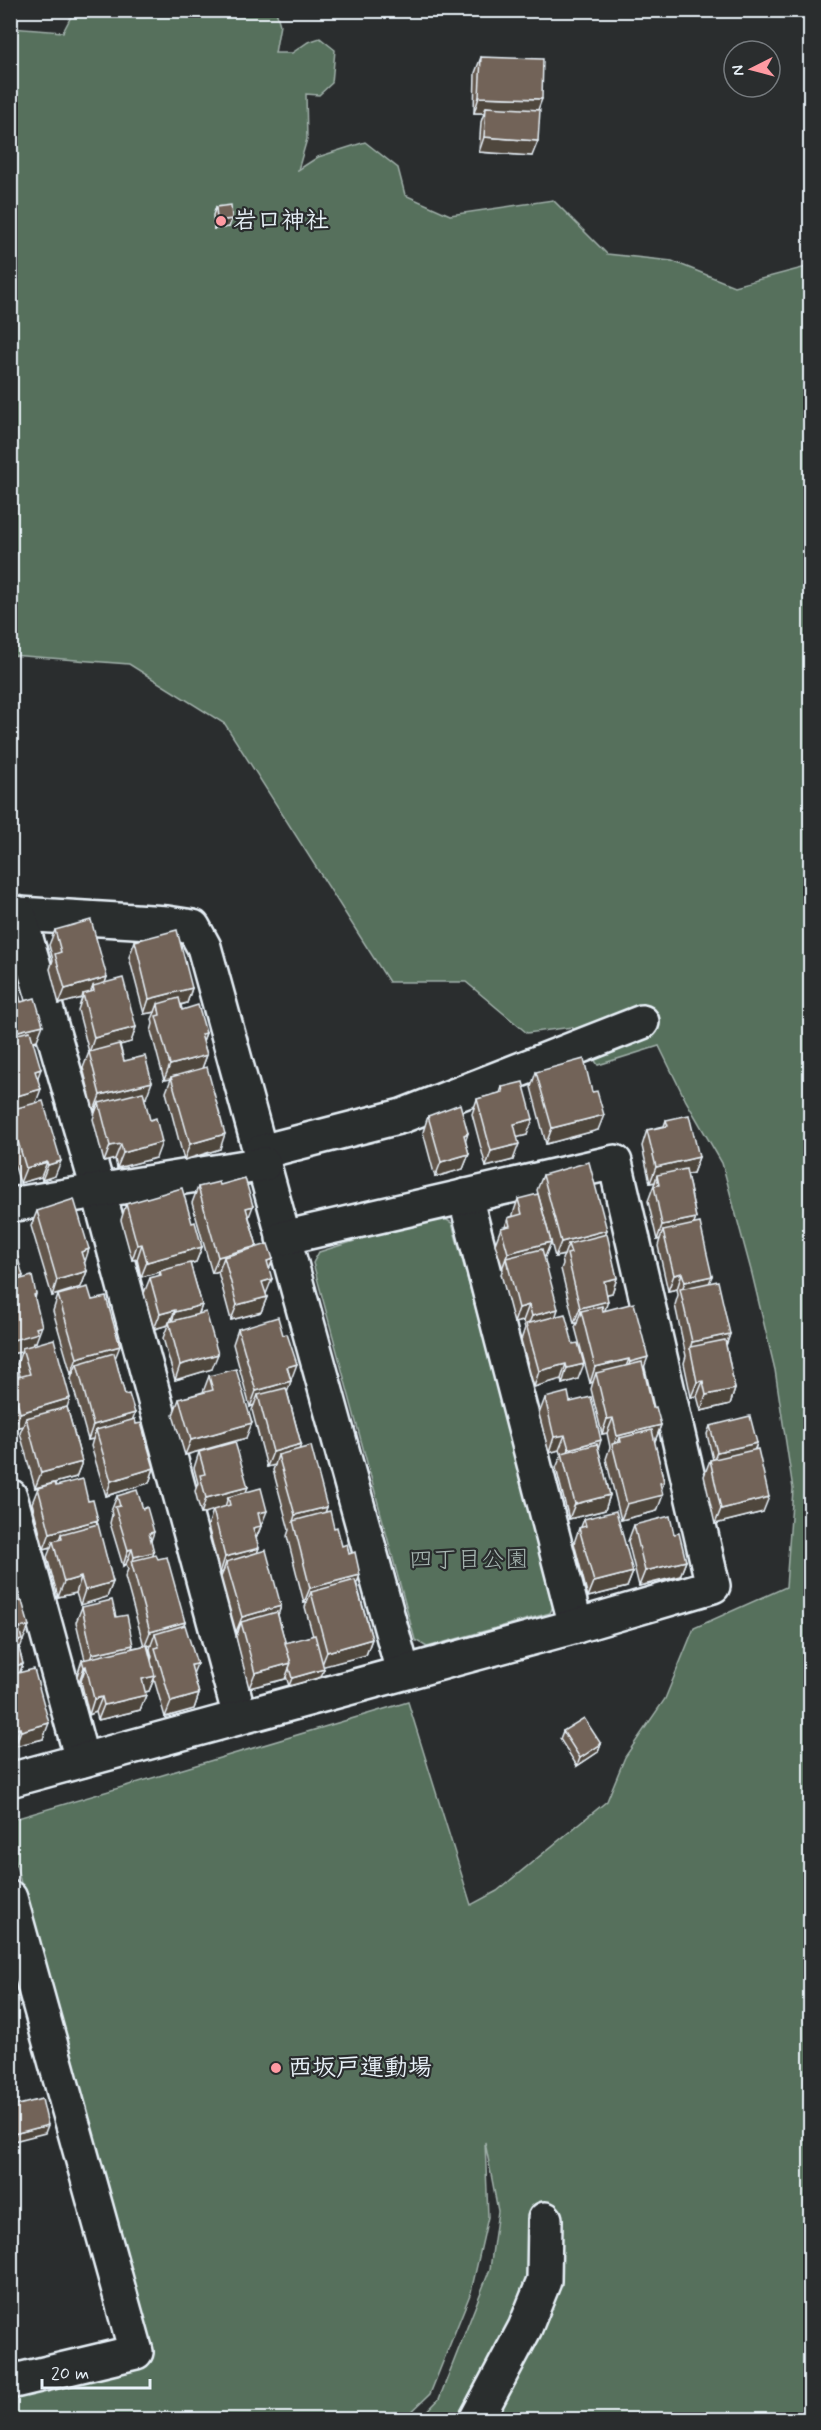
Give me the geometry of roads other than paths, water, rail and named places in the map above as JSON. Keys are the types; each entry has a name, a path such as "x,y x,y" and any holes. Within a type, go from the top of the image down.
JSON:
{"street":[{"path":"240,1717 98,1189 15,912 167,923 193,927 204,947 403,1672"},
{"path":"10,1205 263,1158 402,1116 642,1022"},
{"path":"10,1780 576,1626 714,1586 615,1162 284,1238"},
{"path":"465,1196 576,1626"},
{"path":"10,1496 82,1760"},
{"path":"10,1898 136,2352 10,2382"},
{"path":"476,2420 525,2328 544,2281 545,2219"}],"place":[{"name":"岩口神社","path":"221,221"},
{"name":"西坂戸運動場","path":"276,2068"}],"park label":[{"name":"四丁目公園","path":"469,1560"}]}
